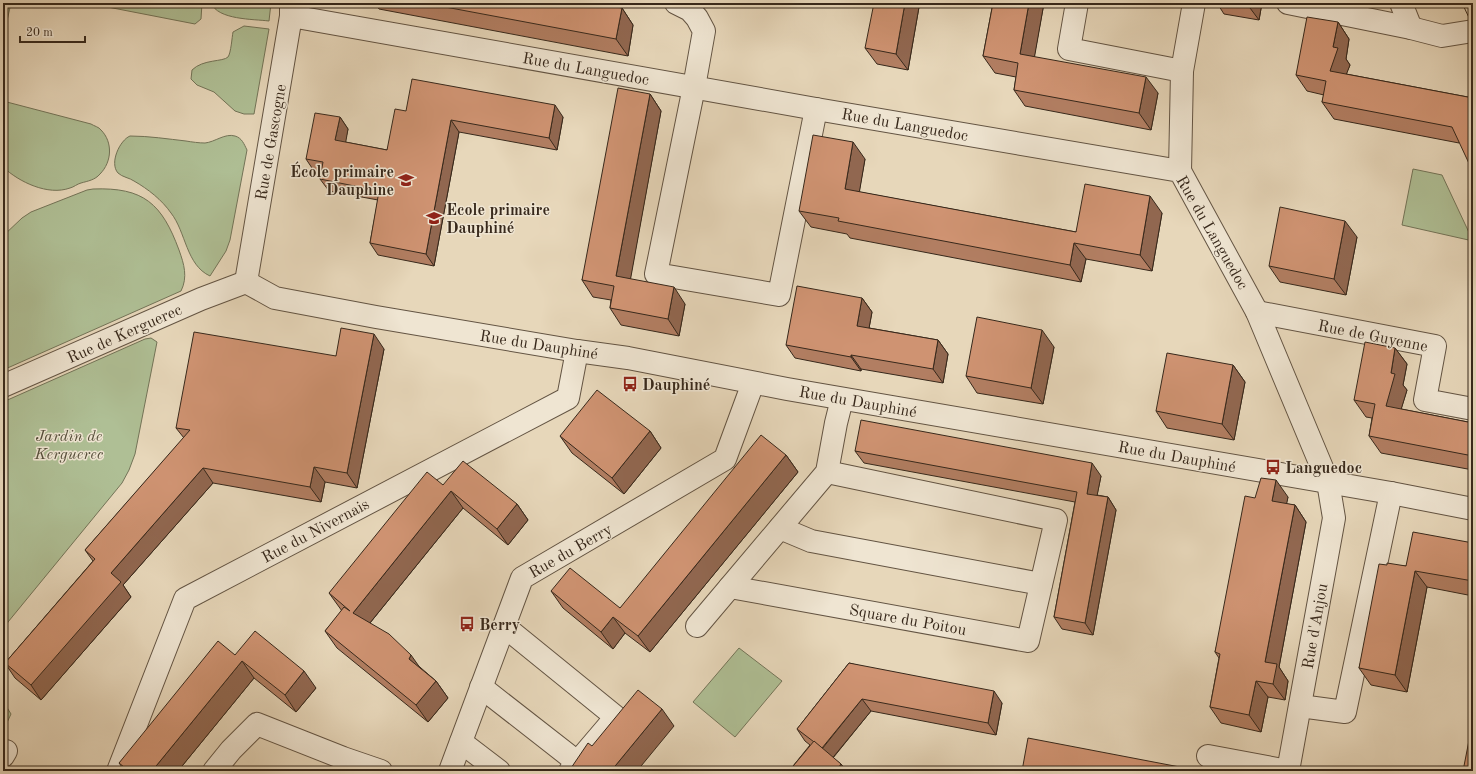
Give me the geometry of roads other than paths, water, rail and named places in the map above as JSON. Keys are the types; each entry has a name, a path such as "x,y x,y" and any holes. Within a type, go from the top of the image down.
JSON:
{"street":[{"path":"676,3 690,10 704,30 656,274 779,295 816,109"},
{"path":"1077,3 1068,49 1182,71"},
{"path":"1180,170 1182,71 1194,3"},
{"path":"1288,3 1411,28 1442,36 1473,31"},
{"path":"1401,3 1411,28"},
{"name":"Rue du Languedoc","path":"291,9 694,87 1180,170 1257,312 1328,482"},
{"name":"Rue de Gascogne","path":"246,282 291,9"},
{"name":"Rue du Dauphiné","path":"246,282 275,298 376,317 577,351 628,358 842,399 1328,482 1473,509"},
{"name":"Rue de Kerguerec","path":"3,386 201,299 246,282"},
{"name":"Rue de Guyenne","path":"1257,312 1436,346 1425,400 1473,409"},
{"name":"Rue du Nivernais","path":"118,771 185,599 568,398 577,351"},
{"name":"Rue du Berry","path":"450,771 522,578 725,459 753,383"},
{"path":"697,626 827,472 842,399"},
{"name":"Square du Poitou","path":"730,587 1028,641 1056,520 827,472"},
{"name":"Rue d'Anjou","path":"1288,771 1334,518 1328,482"},
{"path":"1300,706 1345,712 1391,493"},
{"path":"780,528 811,542 1041,584"},
{"path":"481,687 573,767 616,717 504,626"},
{"path":"214,771 231,750 257,724 343,758 381,771"},
{"path":"461,742 499,771"},
{"path":"1208,756 1288,771"}],"tram line":[{"path":"1462,3 1473,26"}],"place":[{"name":"École primaire Dauphine","path":"406,180"},
{"name":"Ecole primaire Dauphiné","path":"434,218"},
{"name":"Dauphiné","path":"630,384"},
{"name":"Languedoc","path":"1273,467"},
{"name":"Berry","path":"467,624"}],"park label":[{"name":"Jardin de Kerguerec","path":"69,444"}]}
